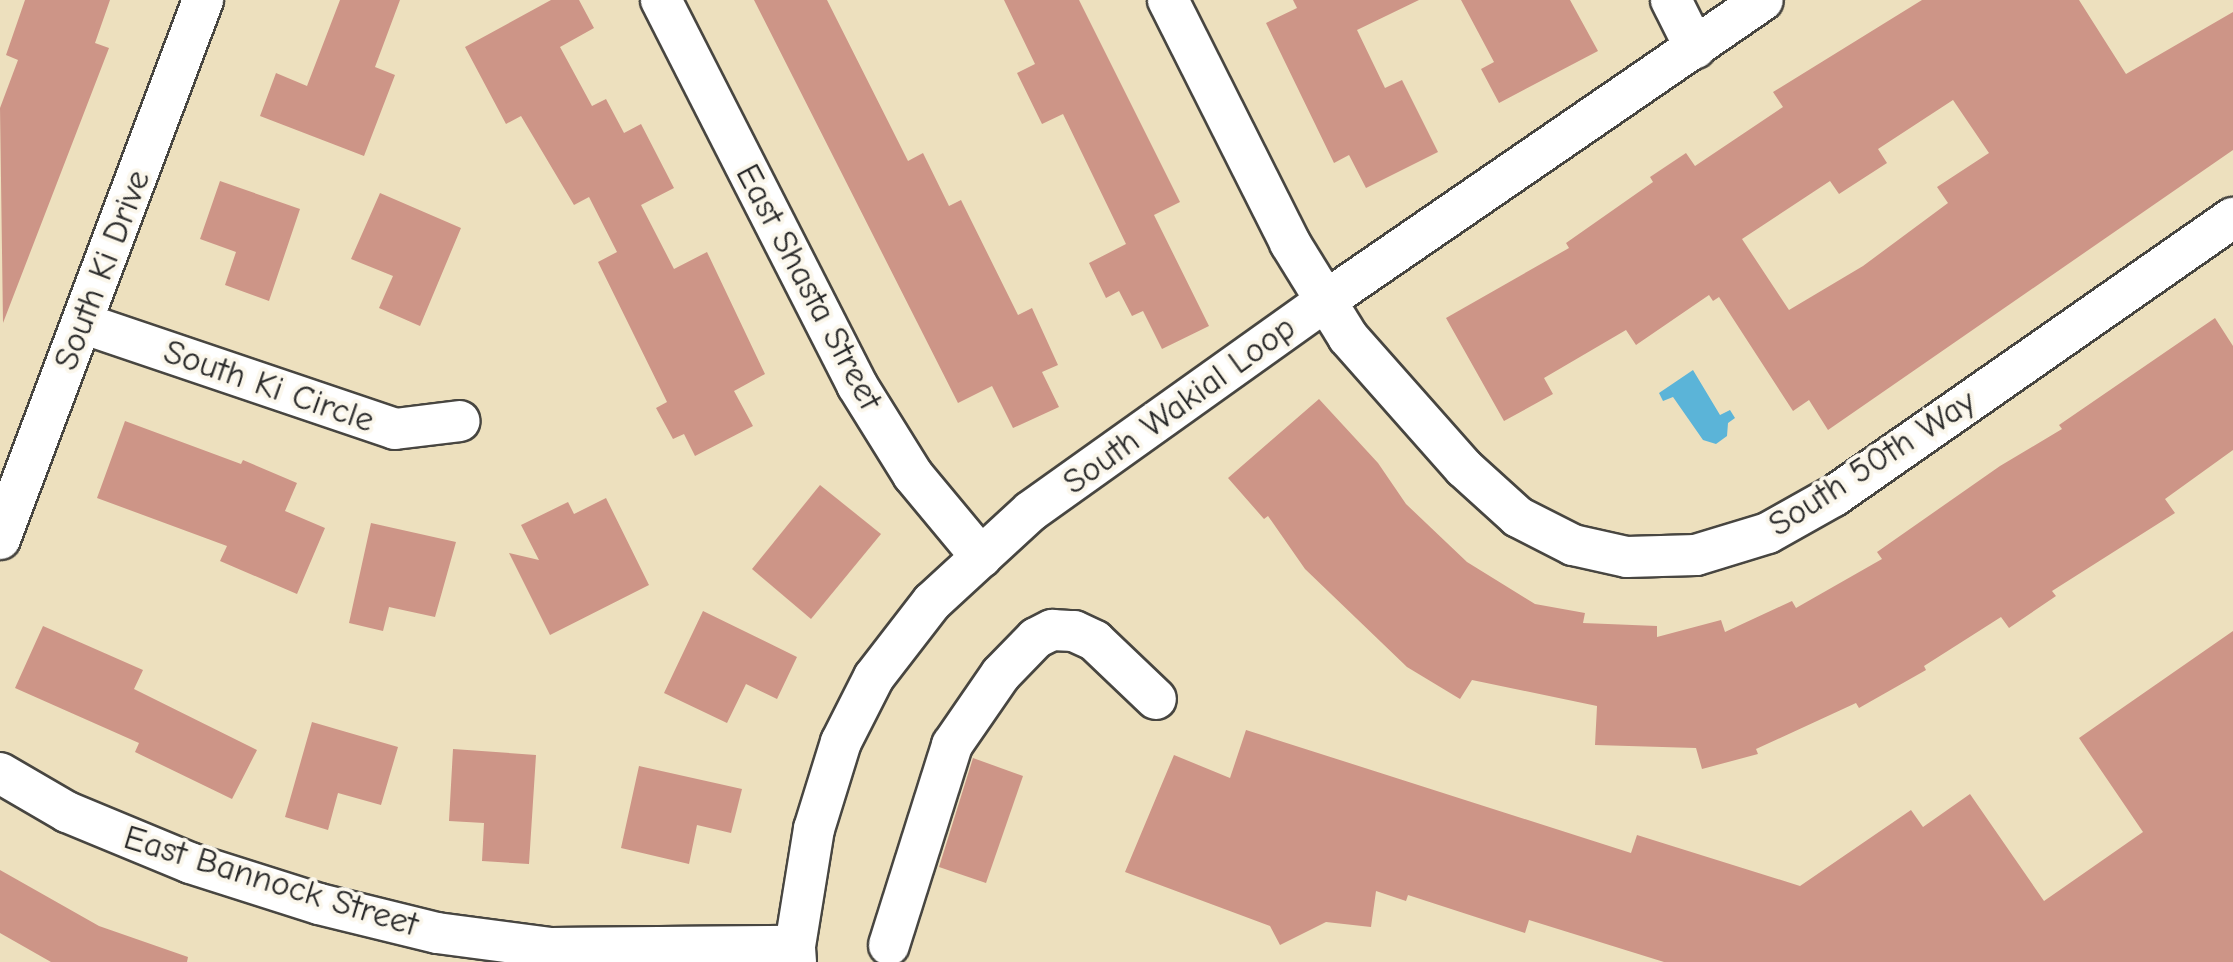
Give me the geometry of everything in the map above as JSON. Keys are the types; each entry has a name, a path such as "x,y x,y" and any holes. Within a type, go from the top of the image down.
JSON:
{"street":[{"name":"South Ki Drive","path":"0,540 203,0"},
{"name":"East Shasta Street","path":"662,0 857,385 913,475 982,557"},
{"name":"South 50th Way","path":"1168,0 1290,243 1348,337 1464,468 1518,516 1573,545 1627,557 1696,556 1768,533 1834,496 2233,218"},
{"path":"1671,0 1695,48"},
{"name":"South Wakial Loop","path":"796,954 814,830 841,742 874,677 932,602 1031,511 1325,301 1764,0"},
{"name":"South Ki Circle","path":"82,323 395,428 460,421"},
{"path":"889,945 952,746 1001,674 1036,638 1052,630 1074,631 1095,641 1156,699"},
{"name":"East Bannock Street","path":"0,773 67,812 190,864 437,933 551,948 796,954"}],"water":[{"path":"1693,370 1720,415 1730,410 1735,418 1728,423 1727,436 1716,444 1703,440 1673,397 1663,401 1659,393"}],"building":[{"path":"25,0 110,0 95,43 109,48 3,323 0,108 18,60 6,55"},
{"path":"340,0 400,0 375,67 395,75 364,156 260,116 276,73 307,86"},
{"path":"551,0 579,0 594,28 560,47 592,106 606,99 624,133 641,124 674,188 641,205 674,269 707,252 765,374 734,391 753,426 695,456 684,434 673,439 656,408 667,402 598,262 617,252 589,197 574,205 521,116 506,124 465,47"},
{"path":"754,0 827,0 908,161 923,153 949,206 961,200 1018,315 1032,308 1058,365 1042,372 1059,407 1013,428 992,386 958,403"},
{"path":"1004,0 1079,0 1180,202 1154,215 1209,326 1162,349 1143,311 1132,316 1119,291 1106,298 1089,263 1126,244 1063,114 1042,124 1017,73 1035,64"},
{"path":"1293,0 1419,0 1357,30 1385,88 1402,80 1438,152 1366,188 1349,155 1334,163 1266,23 1297,8"},
{"path":"1461,0 1570,0 1598,51 1499,103 1481,69 1494,62"},
{"path":"1922,0 2079,0 2126,74 2233,12 2233,150 1828,430 1809,400 1793,411 1719,297 1713,301 1709,295 1636,345 1626,330 1544,378 1553,394 1504,421 1446,318 1569,248 1566,243 1653,182 1650,177 1686,153 1695,166 1783,107 1773,92","holes":["1953,100 1989,153 1937,187 1948,203 1863,266 1789,310 1742,239 1830,181 1839,194 1887,163 1878,149"]},
{"path":"220,181 300,209 269,301 225,285 236,252 200,239"},
{"path":"380,193 461,228 420,326 379,308 393,276 351,259"},
{"path":"2215,318 2233,346 2233,450 2165,499 2175,513 2052,591 2056,596 2009,628 2001,617 1924,666 1926,670 1859,708 1856,703 1756,749 1758,754 1702,769 1696,748 1595,745 1597,706 1472,680 1460,699 1407,667 1305,569 1268,516 1264,519 1228,478 1319,399 1378,463 1406,504 1467,562 1535,604 1585,613 1583,623 1657,626 1657,637 1721,620 1725,632 1792,601 1796,608 1882,559 1877,552 2000,466 2062,429 2059,425"},
{"path":"125,421 241,464 243,460 297,483 285,511 325,528 297,594 220,561 227,546 97,498"},
{"path":"820,485 881,534 811,619 752,569"},
{"path":"606,498 649,585 550,635 509,553 539,560 521,525 568,502 574,514"},
{"path":"371,523 456,542 435,617 389,607 383,631 349,623"},
{"path":"703,611 797,657 777,699 746,684 727,723 664,693"},
{"path":"43,626 143,670 134,689 257,750 232,799 135,752 139,743 15,688"},
{"path":"2233,631 2233,962 1664,962 1529,920 1525,933 1408,895 1406,901 1376,891 1371,927 1326,922 1280,945 1270,926 1125,872 1174,755 1230,778 1246,730 1631,853 1637,835 1800,886 1911,810 1923,827 1970,794 2044,901 2143,832 2079,738"},
{"path":"312,722 398,747 381,805 338,793 328,830 285,817"},
{"path":"453,749 536,755 529,864 482,861 484,823 449,821"},
{"path":"973,758 1023,776 986,883 939,867"},
{"path":"639,766 742,789 731,833 697,825 689,864 621,848"},
{"path":"0,870 99,926 188,957 187,962 51,962 0,933"}]}
